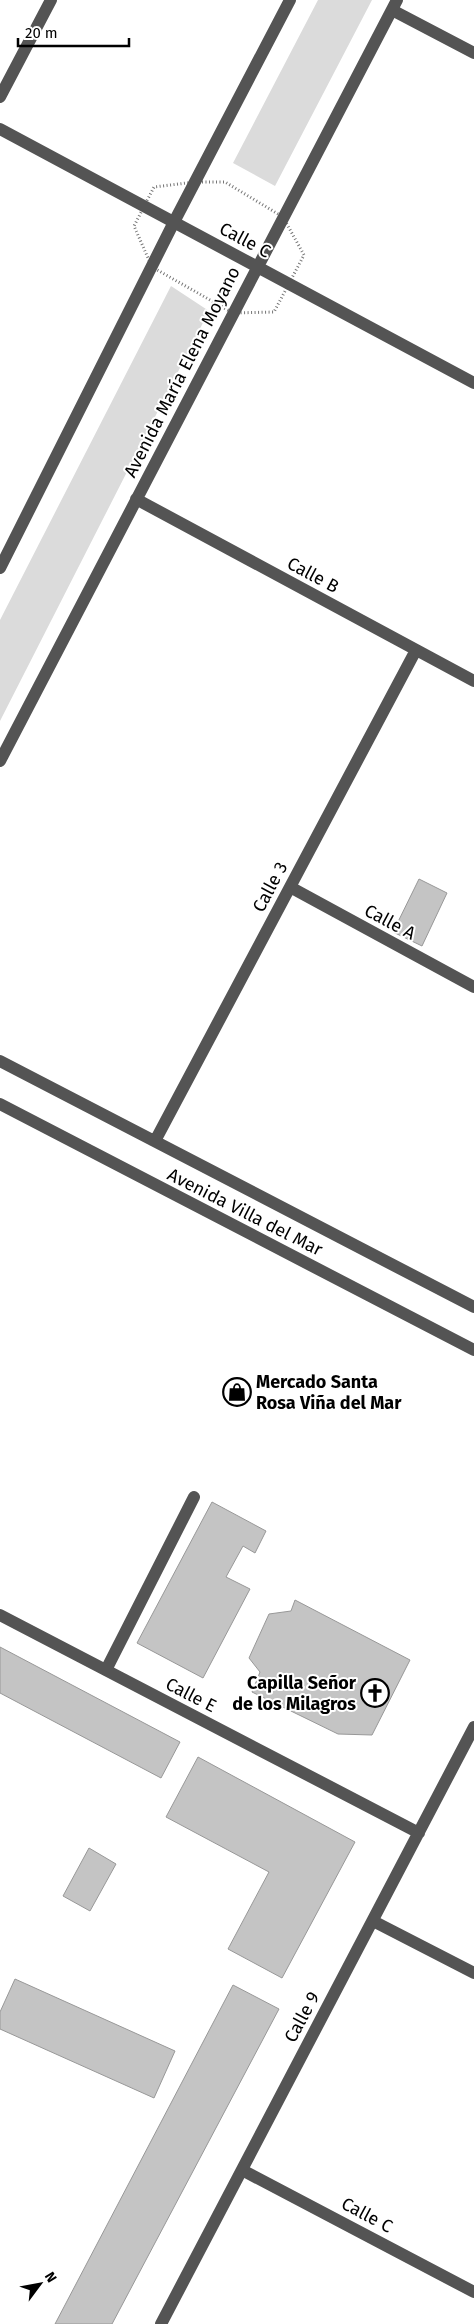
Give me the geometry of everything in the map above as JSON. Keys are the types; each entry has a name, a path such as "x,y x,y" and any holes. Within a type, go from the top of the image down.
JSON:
{"street":[{"path":"0,98 51,0"},
{"path":"0,568 174,222 290,0"},
{"path":"395,5 474,53"},
{"name":"Avenida María Elena Moyano","path":"0,761 395,5"},
{"name":"Calle C","path":"0,128 474,382"},
{"name":"Calle B","path":"136,499 474,682"},
{"name":"Calle 3","path":"155,1141 416,650"},
{"name":"Calle A","path":"290,887 474,987"},
{"name":"Avenida Villa del Mar","path":"0,1061 474,1307"},
{"name":"Avenida Villa del Mar","path":"0,1104 474,1350"},
{"path":"106,1670 194,1497"},
{"name":"Calle E","path":"0,1615 419,1833"},
{"name":"Calle 9","path":"161,2324 474,1727"},
{"path":"373,1921 474,1973"},
{"name":"Calle C","path":"242,2170 474,2292"}],"shaded area":[{"path":"318,0 372,0 275,186 233,163"},
{"path":"171,286 209,311 0,721 0,620"}],"building":[{"path":"419,879 447,893 422,946 393,932"},
{"path":"212,1502 266,1531 255,1553 243,1546 226,1577 250,1589 203,1678 137,1643"},
{"path":"295,1600 410,1660 372,1735 338,1734 252,1692 260,1672 249,1658 269,1614 291,1611"},
{"path":"0,1647 180,1742 161,1778 0,1693"},
{"path":"198,1757 355,1842 282,1978 228,1949 269,1872 166,1817"},
{"path":"89,1848 116,1864 90,1911 63,1896"},
{"path":"15,1979 175,2051 154,2098 0,2029 0,2012"},
{"path":"233,1985 279,2009 112,2324 55,2324"}],"place":[{"name":"Mercado Santa Rosa Viña del Mar","path":"237,1392"},
{"name":"Capilla Señor de los Milagros","path":"375,1693"}]}
